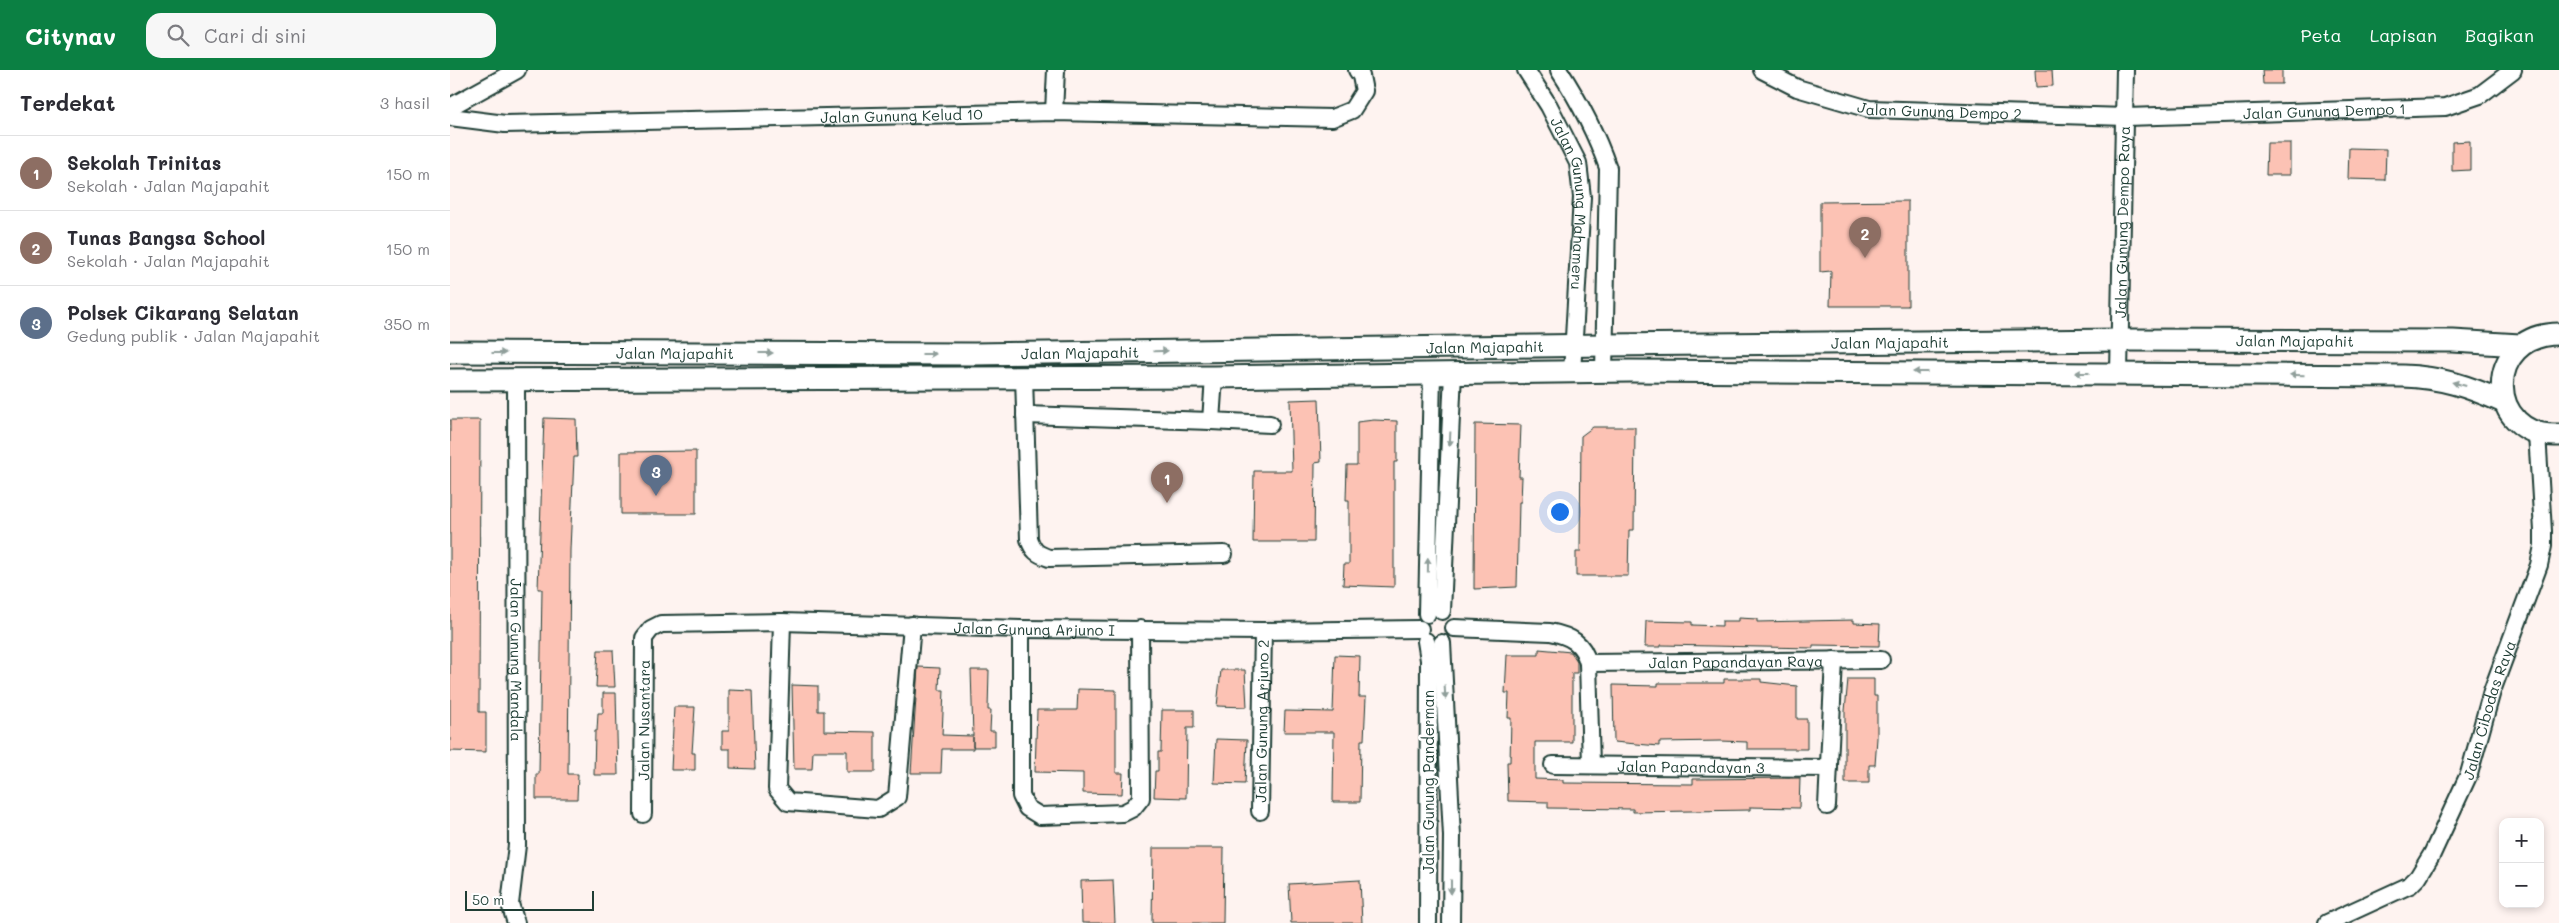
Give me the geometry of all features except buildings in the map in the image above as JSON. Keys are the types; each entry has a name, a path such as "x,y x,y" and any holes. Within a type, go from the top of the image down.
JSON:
{"street":[{"path":"450,107 517,70"},
{"path":"1054,112 1056,70"},
{"name":"Jalan Gunung Kelud 10","path":"450,117 505,124 1054,112 1332,118 1352,110 1364,91 1361,76 1357,70"},
{"name":"Jalan Gunung Mahameru","path":"1526,70 1549,106 1578,163 1582,197 1572,346 1572,373"},
{"name":"Jalan Gunung Mahameru","path":"1559,70 1577,97 1595,134 1608,168 1604,372"},
{"name":"Jalan Gunung Dempo 2","path":"1762,70 1797,88 1869,110 2126,116"},
{"name":"Jalan Gunung Dempo Raya","path":"2120,373 2126,116 2125,70"},
{"name":"Jalan Gunung Dempo 1","path":"2126,116 2445,107 2480,95 2513,70"},
{"path":"2555,330 2532,338 2520,345 2512,354 2502,377 2504,402 2512,416 2523,426 2536,433 2559,435"},
{"name":"Jalan Majapahit","path":"450,352 974,354 1604,344 2122,340 2453,341 2520,345"},
{"path":"974,354 974,378"},
{"name":"Jalan Majapahit","path":"450,380 516,388 974,378 1214,377 1453,373 2120,373 2426,377 2464,384 2504,402"},
{"name":"Jalan Gunung Panderman","path":"1428,923 1429,660 1453,373"},
{"name":"Jalan Gunung Panderman","path":"1432,374 1431,628 1452,836 1451,923"},
{"path":"1211,421 1214,377"},
{"path":"1024,378 1029,539 1032,548 1038,554 1049,558 1224,554"},
{"name":"Jalan Gunung Mandala","path":"516,388 517,845 510,904 516,923"},
{"path":"1025,415 1270,424"},
{"name":"Jalan Cibodas Raya","path":"2327,923 2410,885 2418,877 2442,834 2468,774 2492,691 2539,565 2543,546 2536,433"},
{"path":"782,622 778,788 782,796 788,802 878,809 897,798 912,624"},
{"name":"Jalan Gunung Arjuno I","path":"651,629 661,624 782,622 912,624 1021,629 1263,631 1431,628"},
{"path":"1431,628 1448,640 1454,628 1565,634 1585,649 1588,663 1591,764"},
{"name":"Jalan Nusantara","path":"643,814 644,638 651,629"},
{"path":"1021,629 1020,796 1027,808 1040,816 1123,814 1133,808 1141,798 1140,629"},
{"name":"Jalan Gunung Arjuno 2","path":"1260,811 1263,631"},
{"path":"1827,806 1834,660"},
{"name":"Jalan Papandayan Raya","path":"1588,663 1882,660"},
{"name":"Jalan Papandayan 3","path":"1552,766 1591,764 1829,768"}],"place":[{"name":"Tunas Bangsa School","path":"1865,258"},
{"name":"Polsek Cikarang Selatan","path":"656,496"},
{"name":"Sekolah Trinitas","path":"1167,503"}]}
